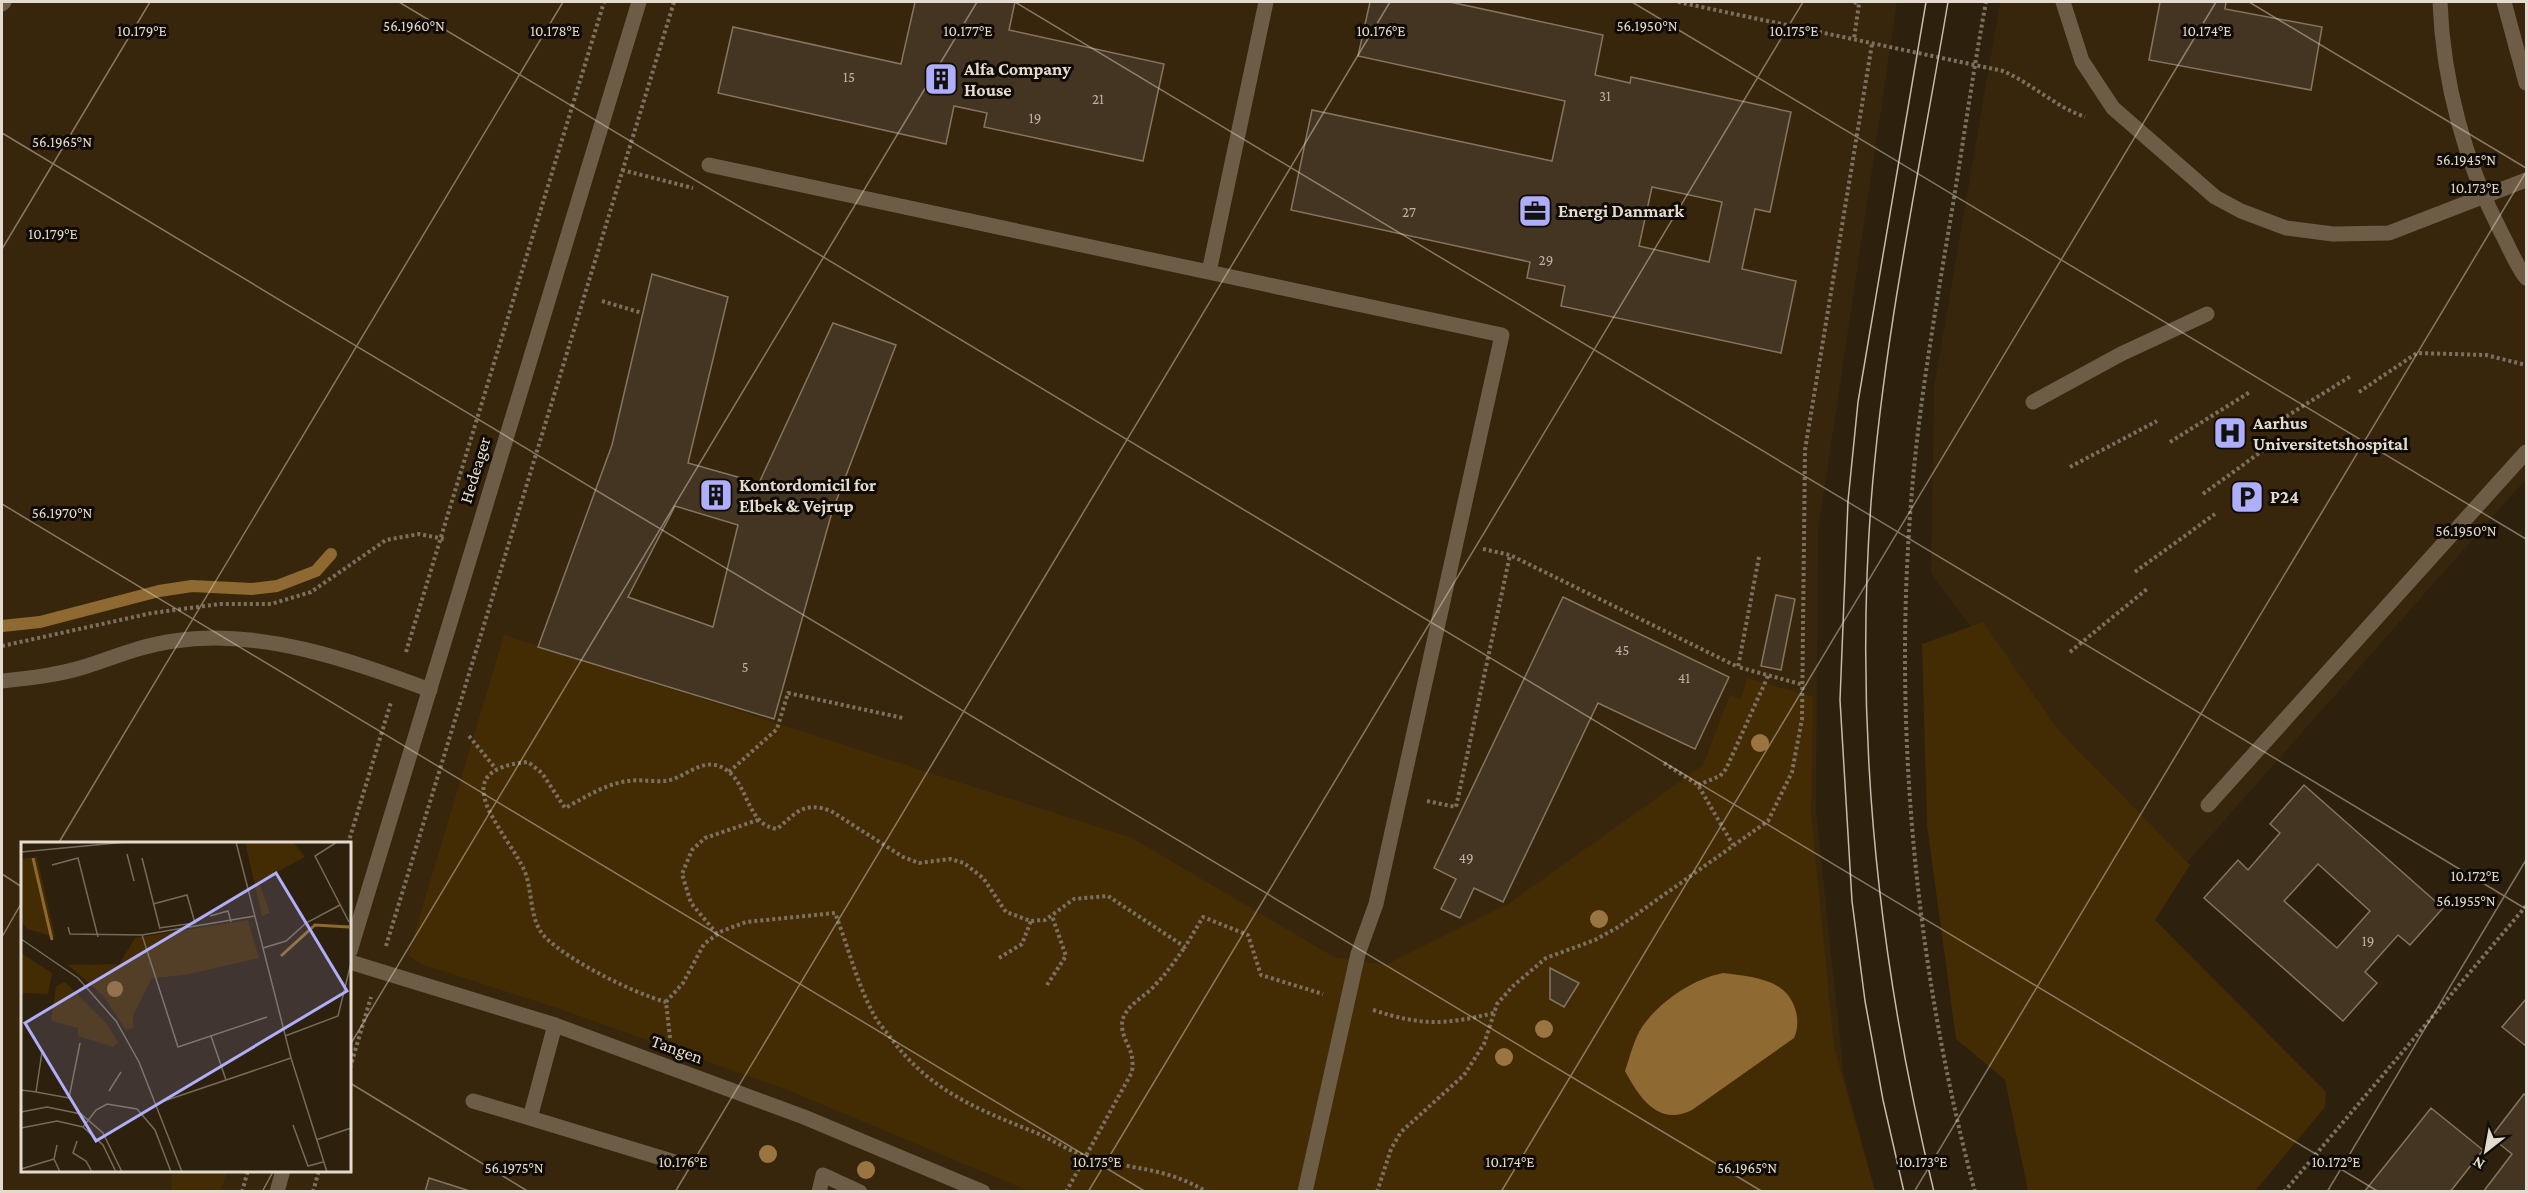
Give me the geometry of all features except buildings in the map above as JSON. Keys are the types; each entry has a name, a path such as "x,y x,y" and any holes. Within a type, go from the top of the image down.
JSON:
{"street":[{"name":"Hedeager","path":"351,948 639,2"},
{"path":"1209,272 1266,2"},
{"path":"2063,2 2082,61 2113,108 2214,197 2241,211 2286,228 2333,234 2390,233 2526,180"},
{"path":"2440,2 2441,28 2455,110 2483,197 2526,278"},
{"path":"2504,2 2526,83"},
{"path":"709,165 1502,335 1376,904 1358,954 1305,1191"},
{"path":"2033,402 2121,354 2207,314"},
{"path":"2208,805 2526,453"},
{"path":"2,681 44,676 85,667 126,652 174,641 232,638 281,644 398,678 430,690"},
{"name":"Tangen","path":"351,962 555,1025 804,1117 984,1191"},
{"path":"530,1118 555,1025"},
{"path":"473,1101 678,1163"},
{"path":"277,1191 282,1172"},
{"path":"819,1191 823,1175 860,1191"}],"path":[{"path":"348,842 604,2"},
{"path":"351,1065 674,2"},
{"path":"1678,2 2003,71 2024,80 2072,112 2088,117 2100,116 2113,108"},
{"path":"1854,2 1859,4 1854,39"},
{"path":"1974,1191 1961,1139 1935,1005 1919,892 1908,760 1906,624 1911,503 1926,362 1986,2"},
{"path":"1377,1191 1391,1149 1401,1132 1464,1075 1484,1044 1497,1004 1513,986 1546,957 1595,940 1620,926 1768,821 1779,804 1792,772 1802,719 1804,685 1802,487 1805,450 1872,44"},
{"path":"589,162 700,189 709,165"},
{"path":"602,301 642,313"},
{"path":"2359,392 2417,353 2486,355 2526,365"},
{"path":"2271,426 2351,376"},
{"path":"2170,442 2250,392"},
{"path":"2070,467 2157,421"},
{"path":"2203,494 2280,438"},
{"path":"2134,572 2215,514"},
{"path":"2,646 152,613 220,604 271,604 311,592 386,540 419,534 473,545 505,555"},
{"path":"1456,543 1510,555 1737,667 1804,685"},
{"path":"1400,795 1456,807 1510,555"},
{"path":"1737,667 1759,556"},
{"path":"2070,652 2147,589"},
{"path":"1698,785 1720,776 1726,769 1768,676"},
{"path":"729,772 771,737 777,729 788,693 903,718"},
{"path":"469,736 496,769"},
{"path":"666,1002 649,997 613,980 544,936 534,915 526,874 486,808 483,788 490,774 496,769 504,764 528,762 542,773 565,808 610,784 631,780 667,781 695,766 713,764 729,772 758,820 765,827 777,829 802,808 819,807 831,811 903,857 919,862 950,859 964,863 983,878 1006,912 1031,921 1045,920 1074,899 1108,896 1185,947"},
{"path":"1664,763 1698,785 1733,845"},
{"path":"717,934 691,903 682,874 692,850 705,838 758,820"},
{"path":"2284,1191 2526,906"},
{"path":"665,1066 670,1044 666,1002 683,983 704,944 717,934 746,922 835,913 874,1016 902,1054 937,1086 974,1108 1048,1137 1087,1157 1119,1165 1160,1171 1183,1178 1207,1191"},
{"path":"1047,985 1066,956 1052,916"},
{"path":"1066,1191 1087,1157 1132,1072 1134,1057 1122,1028 1124,1015 1133,1003 1155,986 1185,947 1203,917 1248,935 1261,975 1400,1018 1434,1024 1494,1013"},
{"path":"999,958 1022,944 1031,921"},
{"path":"242,1191 247,1172"},
{"path":"312,1191 318,1172"}],"shaded area":[{"path":"2,2 1897,2 1818,532 1816,810 1844,1076 1875,1191 2,1192"},
{"name":"Aarhus Universitetshospital","path":"2000,2 2526,2 2526,479 2184,866 2048,732 1931,573 1934,388"},
{"path":"1983,622 2058,730 2190,865 2155,920 2326,1092 2325,1107 2255,1191 2028,1191 2005,1080 1956,1039 1927,825 1922,644"},
{"path":"504,635 1132,838 1334,957 1385,965 1508,904 1703,765 1730,695 1741,699 1747,678 1813,697 1811,813 1834,1047 1875,1191 1029,1191 788,1090 554,1007 421,964 408,955"},
{"path":"1723,973 1759,979 1785,991 1796,1010 1797,1024 1794,1038 1692,1110 1669,1115 1660,1112 1643,1099 1625,1071 1637,1037 1649,1017 1678,992 1700,980"},
{"path":"172,1172 227,1172 221,1191 171,1191"}],"waterway":[{"path":"2,626 40,622 159,591 192,586 252,589 277,586 316,571 331,554"}],"tram line":[{"path":"1904,1192 1883,1100 1865,1001 1852,901 1840,700 1848,501 1858,402 1926,2"},
{"path":"1934,1192 1915,1107 1885,936 1869,763 1866,676 1867,590 1871,503 1885,377 1904,251 1948,2"}],"place":[{"name":"Alfa Company House","path":"941,79"},
{"name":"Energi Danmark","path":"1535,211"},
{"name":"Aarhus Universitetshospital","path":"2230,433"},
{"name":"Kontordomicil for Elbek & Vejrup","path":"716,495"},
{"name":"P24","path":"2247,497"}]}
